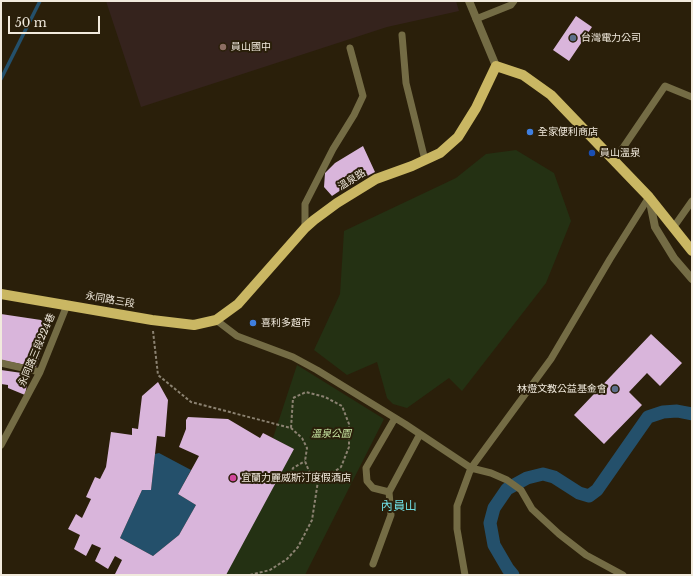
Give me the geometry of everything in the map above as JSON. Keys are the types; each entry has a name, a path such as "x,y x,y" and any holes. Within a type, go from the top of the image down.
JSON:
{"main road":[{"name":"溫泉路","path":"216,320 238,304 305,228 337,203 376,179 440,153 458,136 476,108 496,66"},
{"path":"496,66 523,75 552,95 649,197 689,248"},
{"name":"永同路三段","path":"1,294 152,320 194,325 216,320"}],"street":[{"path":"469,1 496,66"},
{"path":"649,197 655,227 674,258 692,279"}],"lane":[{"path":"476,19 511,5 514,1"},
{"path":"402,35 406,83 425,160"},
{"path":"305,228 305,204 333,149 354,115 363,96 350,48"},
{"path":"614,161 666,86 692,97"},
{"path":"465,575 457,529 457,506 471,468 551,360 610,259 649,197"},
{"path":"673,228 692,201"},
{"name":"永同路三段224巷","path":"1,445 40,372 67,305"},
{"path":"216,320 237,336 293,357 317,370 395,418 471,468 491,473 507,480 521,490 532,509 558,534 586,555 623,575"},
{"path":"1,363 40,372"},
{"path":"389,492 373,488 367,481 366,468 395,418"},
{"path":"373,564 391,515 389,492 420,434"}],"path":[{"path":"152,320 158,375 191,402 291,428 302,438 307,448 305,462 310,474 318,481"},
{"path":"291,428 293,398 306,392 325,397 342,406 349,424 349,447 341,467 318,481"},
{"path":"288,479 293,468 305,462"},
{"path":"250,575 270,570 287,559 298,547 312,520 318,481"}],"shaded area":[{"name":"員山國中","path":"106,1 456,1 459,11 387,27 141,107"}],"green space":[{"path":"516,150 554,173 571,221 546,283 462,391 449,378 407,408 393,404 387,398 377,362 347,375 314,350 340,294 344,231 456,178 486,154"},
{"name":"溫泉公園","path":"297,365 384,419 305,575 220,575 294,449 273,438"}],"water":[{"path":"159,453 191,470 178,494 196,505 179,535 153,556 120,538 142,490 151,490 155,454"}],"building":[{"name":"台灣電力公司","path":"576,16 592,27 569,61 553,50"},
{"path":"363,146 375,172 332,196 324,187 325,173 335,163"},
{"path":"1,314 41,320 48,328 36,367 1,360"},
{"name":"林燈文教公益基金會","path":"651,334 682,363 660,386 647,373 629,392 642,405 604,444 574,415"},
{"path":"1,370 29,374 25,395 8,388 8,385 1,384"},
{"name":"宜蘭力麗威斯汀度假酒店","path":"158,382 168,400 165,437 157,436 151,490 142,490 120,538 153,556 179,535 196,505 178,494 199,456 179,447 186,429 186,420 188,417 228,419 260,438 263,433 294,449 226,575 118,575 115,574 122,560 115,556 108,569 95,561 101,548 92,544 86,556 74,549 80,535 68,529 76,514 82,518 91,499 86,497 95,477 100,479 106,467 111,432 132,435 132,428 138,429 142,396"}],"waterway":[{"path":"1,79 40,1"},
{"path":"513,575 494,545 490,523 494,508 507,489 527,478 543,474 554,477 579,493 589,496 597,490 648,417 663,412 677,411 692,414"}],"place":[{"name":"台灣電力公司","path":"573,38"},
{"name":"員山國中","path":"223,47"},
{"name":"全家便利商店","path":"530,132"},
{"name":"員山溫泉","path":"592,153"},
{"name":"喜利多超市","path":"253,323"},
{"name":"林燈文教公益基金會","path":"615,389"},
{"name":"宜蘭力麗威斯汀度假酒店","path":"233,478"}],"district":[{"name":"內員山","path":"399,507"}]}
